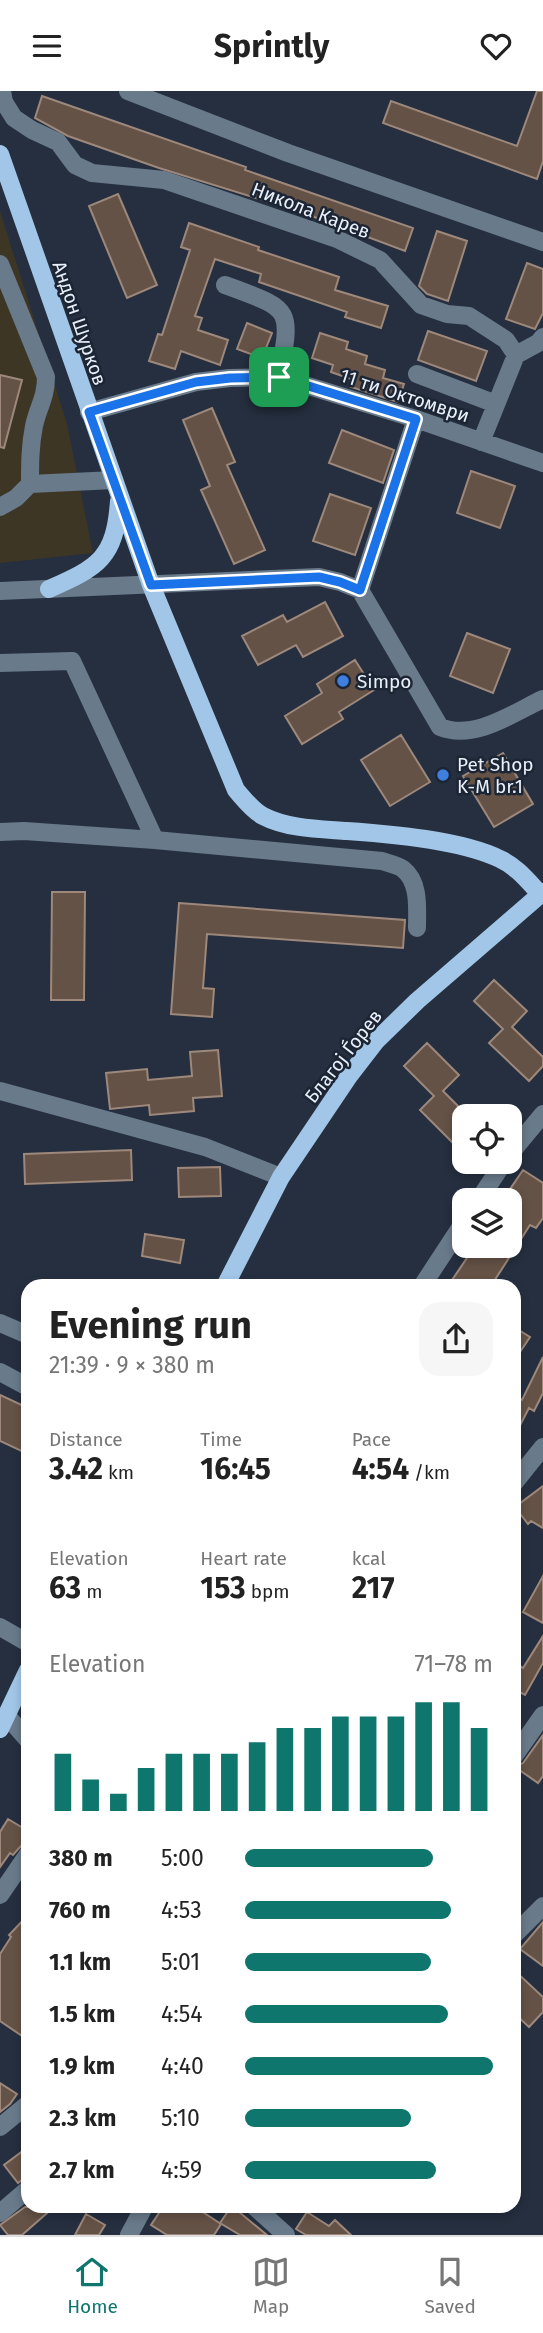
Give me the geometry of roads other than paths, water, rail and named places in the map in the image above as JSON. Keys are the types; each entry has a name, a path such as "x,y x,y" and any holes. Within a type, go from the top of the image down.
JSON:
{"main road":[{"name":"Андон Шурков","path":"0,155 151,585 236,790 252,808 264,816 288,824 382,834 462,847 500,859 542,893"},
{"path":"49,589 87,572 109,550 117,524 116,487"},
{"name":"Благој Ѓорев","path":"229,1279 281,1177 376,1041 417,1001 542,893"},
{"path":"3,1722 21,1685"}],"street":[{"name":"Никола Карев","path":"2,91 4,102 14,118 58,142 75,165 92,173 164,180 337,239 380,260 421,305 447,314 470,316 506,340 516,355"},
{"path":"128,91 173,99 288,153 543,242"},
{"path":"0,264 46,377 46,393 35,422 30,449 30,484 16,498 0,507"},
{"path":"225,285 269,302 279,309 287,322 279,377"},
{"path":"481,442 516,355 538,343 543,337"},
{"path":"417,374 496,404"},
{"name":"11 ти Октомври","path":"89,412 196,382 279,377 481,442 534,456 543,463"},
{"path":"360,590 416,419"},
{"path":"30,484 116,487"},
{"path":"0,591 319,577 360,590 440,727 458,732 480,728 543,699"},
{"path":"0,663 72,661 155,840"},
{"path":"0,832 24,831 155,840 382,861 402,868 412,880 417,904 417,928"},
{"path":"0,1091 205,1147 281,1177"},
{"path":"522,1139 543,1114"},
{"path":"427,1279 452,1241"},
{"path":"0,1323 21,1332"},
{"path":"0,1372 21,1383"},
{"path":"521,1474 543,1447"},
{"path":"0,1627 21,1639"},
{"path":"521,1746 543,1715"},
{"path":"3,1722 21,1735"},
{"path":"0,1895 21,1864"},
{"path":"521,1928 543,1906"},
{"path":"0,2127 21,2110"},
{"path":"0,2213 21,2195"},
{"path":"129,2235 141,2213"},
{"path":"262,2213 286,2235"}],"place":[{"name":"Simpo","path":"343,681"},
{"name":"Pet Shop K-M br.1","path":"443,775"}]}
